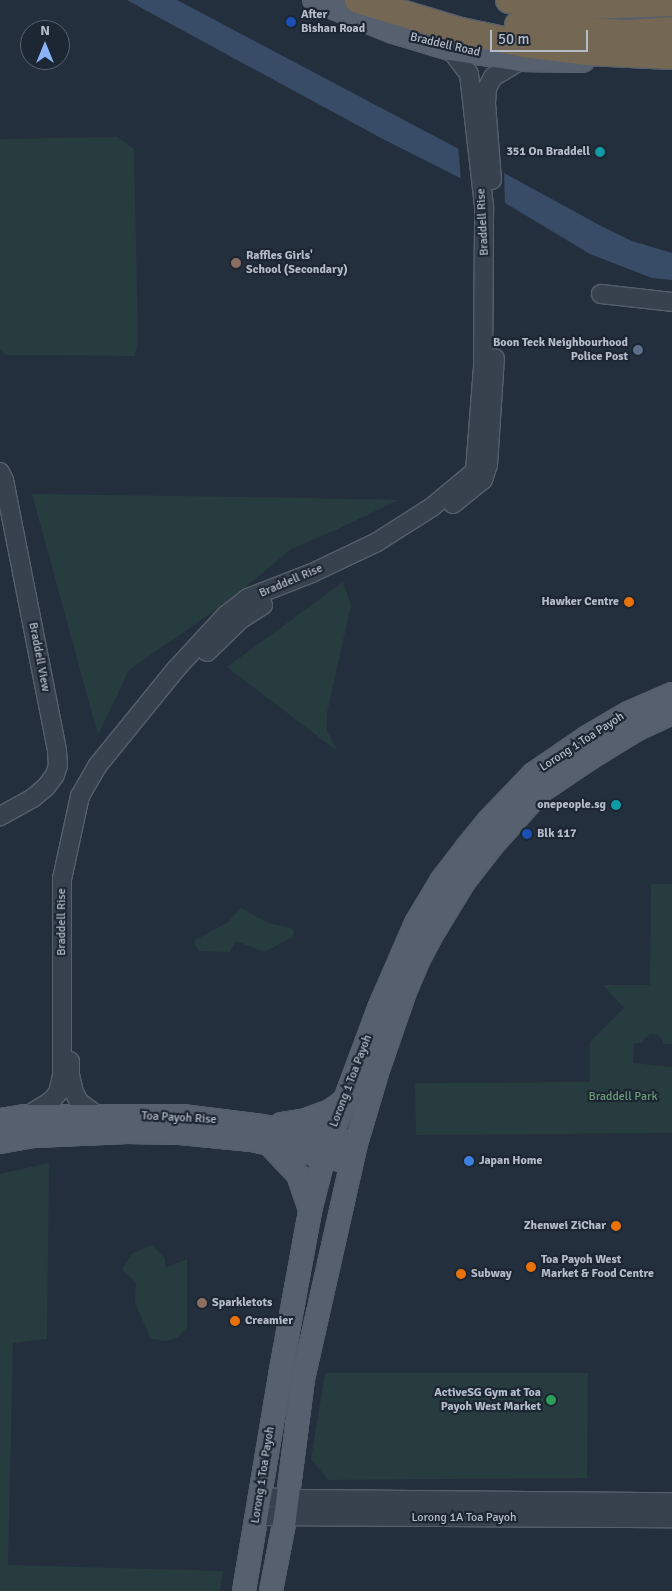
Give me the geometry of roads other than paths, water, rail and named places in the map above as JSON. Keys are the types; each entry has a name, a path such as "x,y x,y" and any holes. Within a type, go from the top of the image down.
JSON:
{"highway":[{"path":"358,0 461,32 523,44 587,52 672,58"},
{"path":"407,0 490,21 547,29 626,33 672,30"},
{"path":"509,0 584,6 672,3"},
{"path":"546,0 584,6"}],"main road":[{"name":"Braddell Road","path":"314,0 393,32 450,49 521,60 672,58"},
{"name":"Lorong 1 Toa Payoh","path":"271,1591 286,1508 303,1379 354,1154 377,1073 404,992 430,938 464,882 492,846 540,792 592,756 632,722 672,694"},
{"name":"Lorong 1 Toa Payoh","path":"244,1591 310,1211 327,1147 395,968 416,923 441,881 488,821 533,774 587,737 632,722 672,713"},
{"path":"310,1211 298,1175 265,1134 330,1111 344,1101"},
{"name":"Toa Payoh Rise","path":"0,1120 26,1116 182,1116 354,1154"},
{"name":"Toa Payoh Rise","path":"0,1142 36,1136 128,1132 221,1136 265,1134"}],"street":[{"name":"Braddell Rise","path":"26,1116 51,1101 58,1093 62,1075 62,879 85,807 107,770 185,674 241,619 255,608 338,572 388,547 438,515 484,480 488,465 495,381 489,206 484,152 469,74 450,49"},
{"name":"Braddell Rise","path":"484,152 487,88 493,76 521,60"},
{"path":"601,294 672,302"},
{"name":"Braddell View","path":"0,472 4,480 57,751 58,765 55,775 46,787 33,798 0,816"},
{"name":"Braddell Rise","path":"70,858 70,1075 79,1102 98,1116"},
{"name":"Lorong 1A Toa Payoh","path":"286,1508 672,1502"},
{"name":"Lorong 1A Toa Payoh","path":"259,1507 672,1518"}],"water":[{"path":"127,0 177,0 603,227 632,241 672,253 672,280 652,278 590,254 480,188 379,137"}],"place":[{"name":"After Bishan Road","path":"291,22"},
{"name":"351 On Braddell","path":"600,152"},
{"name":"Raffles Girls' School (Secondary)","path":"236,263"},
{"name":"Boon Teck Neighbourhood Police Post","path":"638,350"},
{"name":"Hawker Centre","path":"629,602"},
{"name":"onepeople.sg","path":"616,805"},
{"name":"Blk 117","path":"527,834"},
{"name":"Japan Home","path":"469,1161"},
{"name":"Zhenwei ZiChar","path":"616,1226"},
{"name":"Toa Payoh West Market & Food Centre","path":"531,1267"},
{"name":"Subway","path":"461,1274"},
{"name":"Sparkletots","path":"202,1303"},
{"name":"Creamier","path":"235,1321"},
{"name":"ActiveSG Gym at Toa Payoh West Market","path":"551,1400"}],"park label":[{"name":"Braddell Park","path":"623,1097"}]}
